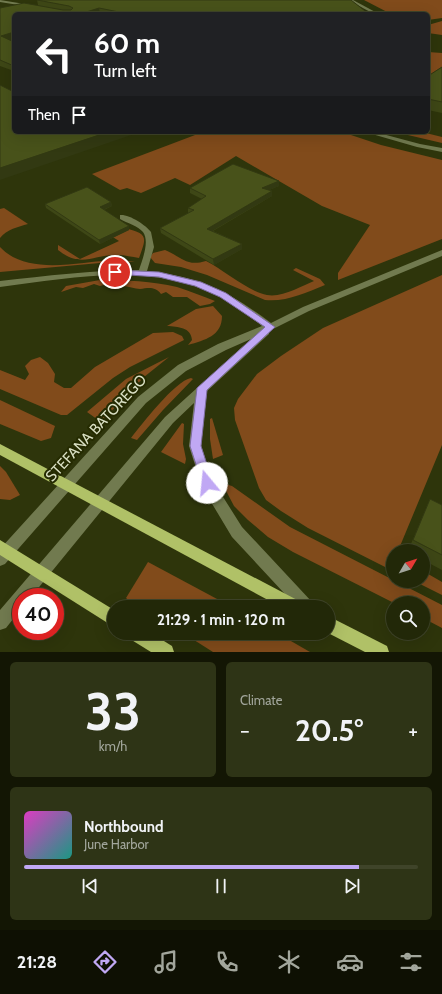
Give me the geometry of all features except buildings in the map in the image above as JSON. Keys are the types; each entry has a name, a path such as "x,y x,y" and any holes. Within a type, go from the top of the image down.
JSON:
{"main road":[{"path":"0,449 283,600"},
{"path":"2,552 41,572 107,614"},
{"path":"335,628 380,652"},
{"path":"147,640 166,652"}],"street":[{"path":"350,0 374,12"},
{"path":"0,2 34,7"},
{"path":"375,134 442,152"},
{"path":"123,217 147,232 149,238 149,250 142,273"},
{"name":"STEFANA BATOREGO","path":"2,552 38,516 142,400 160,384 182,368 222,347 270,327 306,308 442,253"},
{"path":"0,284 96,273 142,273 181,279 213,290 232,300 270,327"},
{"name":"STEFANA BATOREGO","path":"0,622 169,420 270,327"},
{"path":"202,388 196,446 207,483 237,532 300,600"}],"shaded area":[{"path":"364,0 442,0 442,18 430,20 430,12 387,12"},
{"path":"442,21 442,35 430,33 430,24"},
{"path":"430,52 442,53 442,69 432,74 430,80"},
{"path":"198,134 348,134 381,145 442,160 442,239 338,280 338,273 370,225 322,206 236,156 190,185 175,178 141,193 127,188 120,190 92,174"},
{"path":"404,134 430,134 442,137 442,143"},
{"path":"4,208 28,224 9,230 0,238 0,209"},
{"path":"124,228 138,232 144,237 139,258 109,255 81,260 66,256 58,250 58,245 80,259 119,241 108,234"},
{"path":"0,247 11,256 24,262 38,264 54,265 113,260 135,262 111,262 0,272"},
{"path":"165,250 189,262 199,263 206,261 252,290 267,295 279,295 314,281 293,270 296,268 320,279 325,285 303,294 281,300 265,300 207,275 181,267 155,263 150,257 153,253"},
{"path":"442,275 442,445 401,544 386,544 386,567 308,528 266,500 259,488 235,420 234,408 238,399 257,374 323,328"},
{"path":"100,280 158,283 177,287 215,301 210,304 200,306 187,297 173,297 166,292 161,294 159,291 154,289 140,289 121,286 115,288 108,284 100,286 94,284 83,288 76,287 61,292 66,286"},
{"path":"213,306 222,316 221,323 216,333 206,339 188,345 192,340 187,330 167,326 196,309"},
{"path":"173,332 182,336 184,340 130,367 113,378 67,415 61,415 0,389 0,370 25,380 29,374 25,366 31,360 40,357 48,363 55,374 54,382 64,388 71,388 95,367 153,333"},
{"path":"169,357 144,377 101,422 87,412 126,379"},
{"path":"191,378 193,379 137,440 131,438 176,387"},
{"path":"0,400 55,426 51,438 41,441 0,424"},
{"path":"212,418 223,455 213,459 210,439 210,419"},
{"path":"182,423 184,424 183,444 186,459 185,464 161,452"},
{"path":"0,466 6,472 20,495 10,500 0,499"},
{"path":"225,484 232,486 290,527 386,576 386,588 409,588 424,596 386,596 386,599 293,552 268,537 248,520 234,506 223,485"},
{"path":"148,562 219,600 128,600 126,598"},
{"path":"430,575 442,582 442,595 428,588 430,588"},
{"path":"430,599 442,605 442,628 430,622"},
{"path":"194,640 289,640 310,652 213,652"}],"route":[{"path":"115,272 148,273 181,279 198,284 237,303 270,327 202,388 196,446 207,483"}]}
